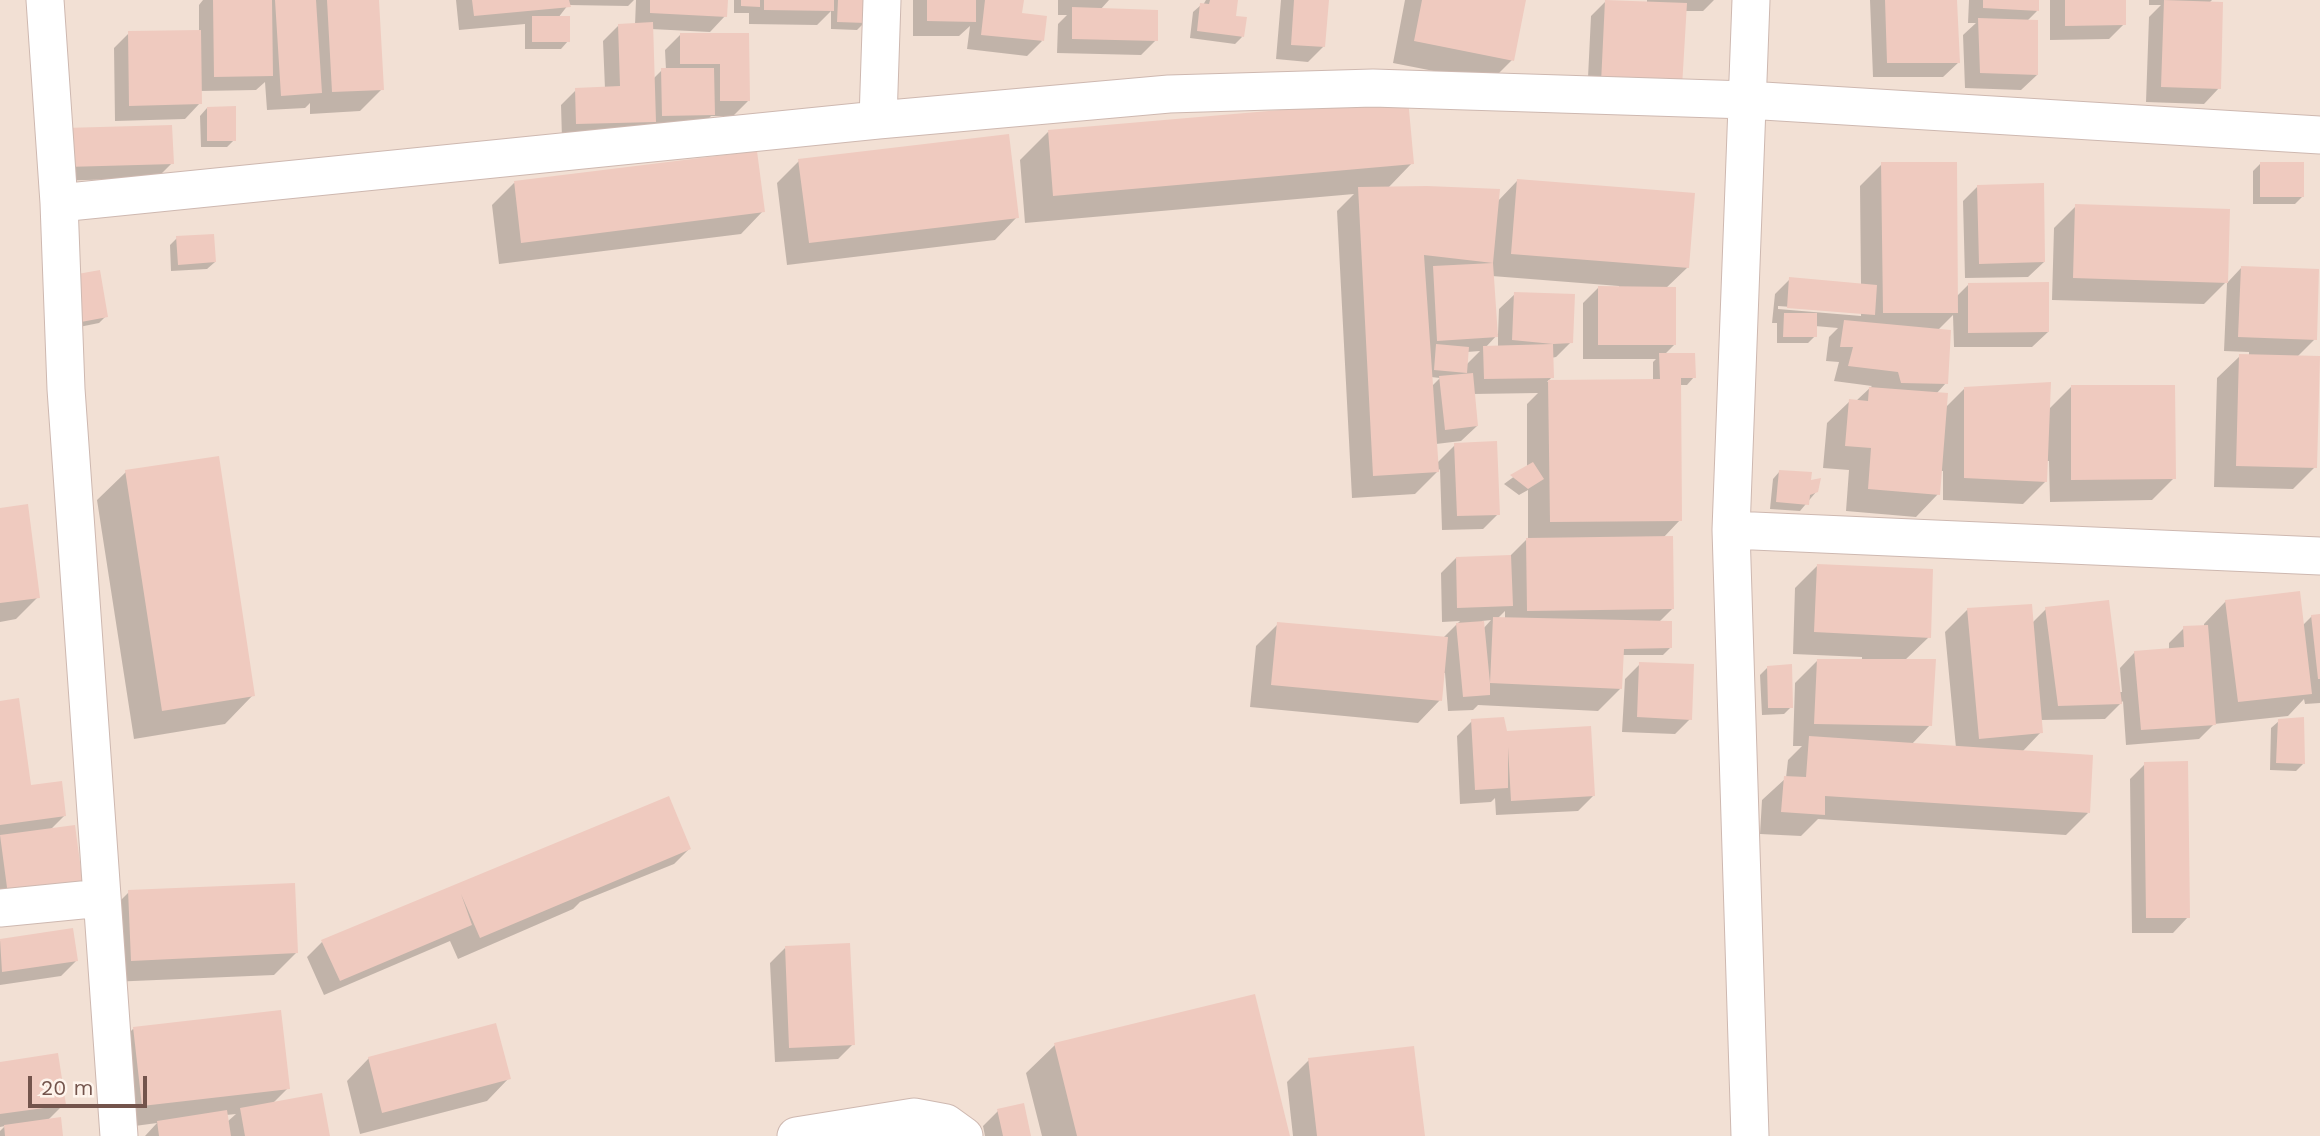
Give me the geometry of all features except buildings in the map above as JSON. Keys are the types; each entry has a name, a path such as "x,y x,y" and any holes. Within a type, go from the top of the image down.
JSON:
{"street":[{"path":"45,0 59,203 66,389 119,1136"},
{"path":"877,120 882,0"},
{"path":"1750,1136 1731,530 1751,0"},
{"path":"59,203 877,120 1170,94 1373,88 1747,100 2320,135"},
{"path":"1731,530 2320,556"},
{"path":"0,908 102,898"},
{"path":"796,1136 914,1118 946,1123 964,1136"}],"shaded area":[{"path":"0,0 2320,0 2320,1136 0,1136"}]}
